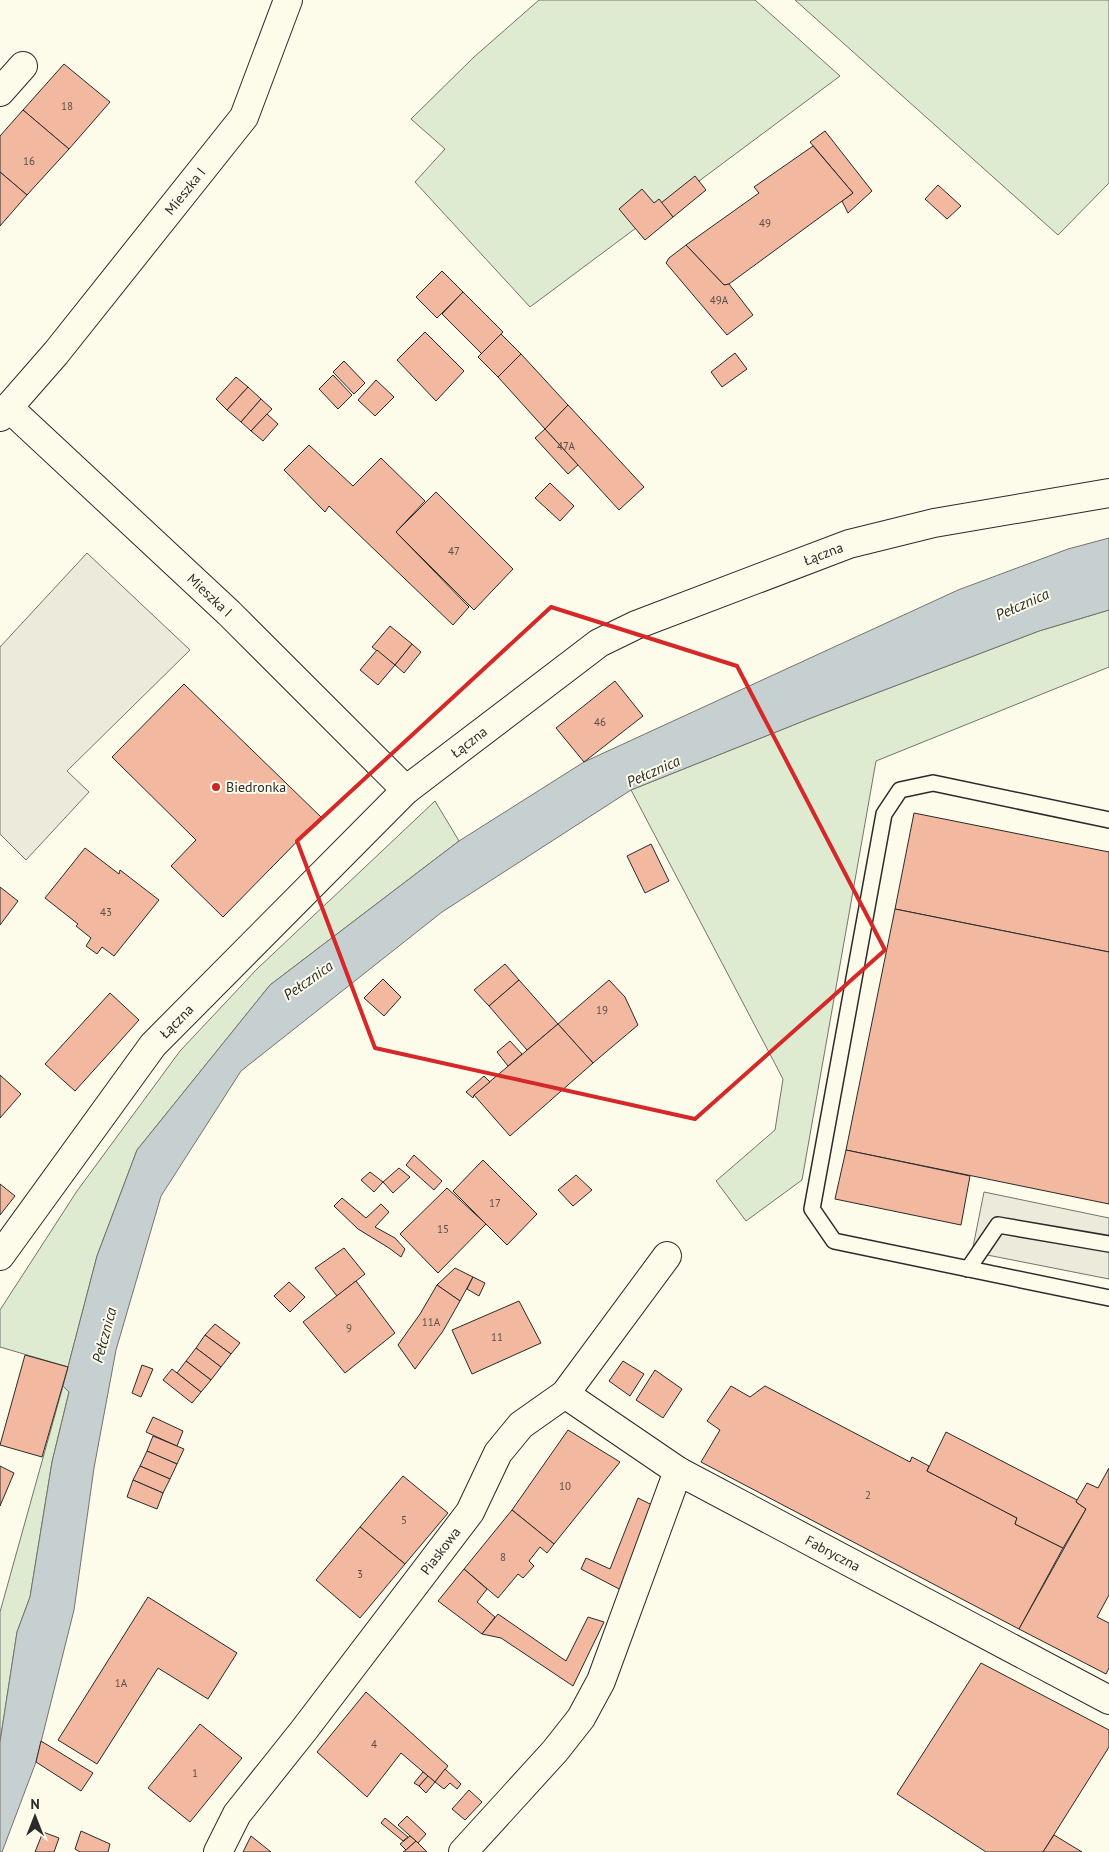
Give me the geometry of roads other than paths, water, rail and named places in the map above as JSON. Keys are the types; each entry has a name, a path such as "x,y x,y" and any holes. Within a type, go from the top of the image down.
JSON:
{"street":[{"name":"Mieszka I","path":"288,0 244,117 56,353 4,412 222,607 406,790"},
{"path":"0,92 23,66"},
{"name":"Łączna","path":"0,1256 153,1045 406,790 599,643 636,625 849,544 934,524 1109,493"},
{"name":"Piaskowa","path":"218,1852 237,1814 304,1730 470,1512 498,1453 522,1425 565,1394 667,1256"},
{"name":"Fabryczna","path":"565,1394 678,1471 1109,1700"},
{"path":"463,1852 556,1751 582,1718 601,1681 678,1471"}],"lane":[{"path":"1109,820 933,783 900,790 884,814 812,1209 834,1241 1109,1298"},
{"path":"968,1269 998,1225 1109,1244"}],"water":[{"name":"Pełcznica","path":"1109,538 1109,610 1039,631 811,718 631,790 442,912 241,1071 161,1196 116,1350 94,1468 74,1610 36,1762 2,1852 0,1852 0,1742 17,1632 30,1597 52,1462 69,1392 63,1386 97,1256 137,1150 270,985 459,841 584,762 958,590 1068,549"}],"place":[{"name":"Biedronka","path":"216,787"}]}
